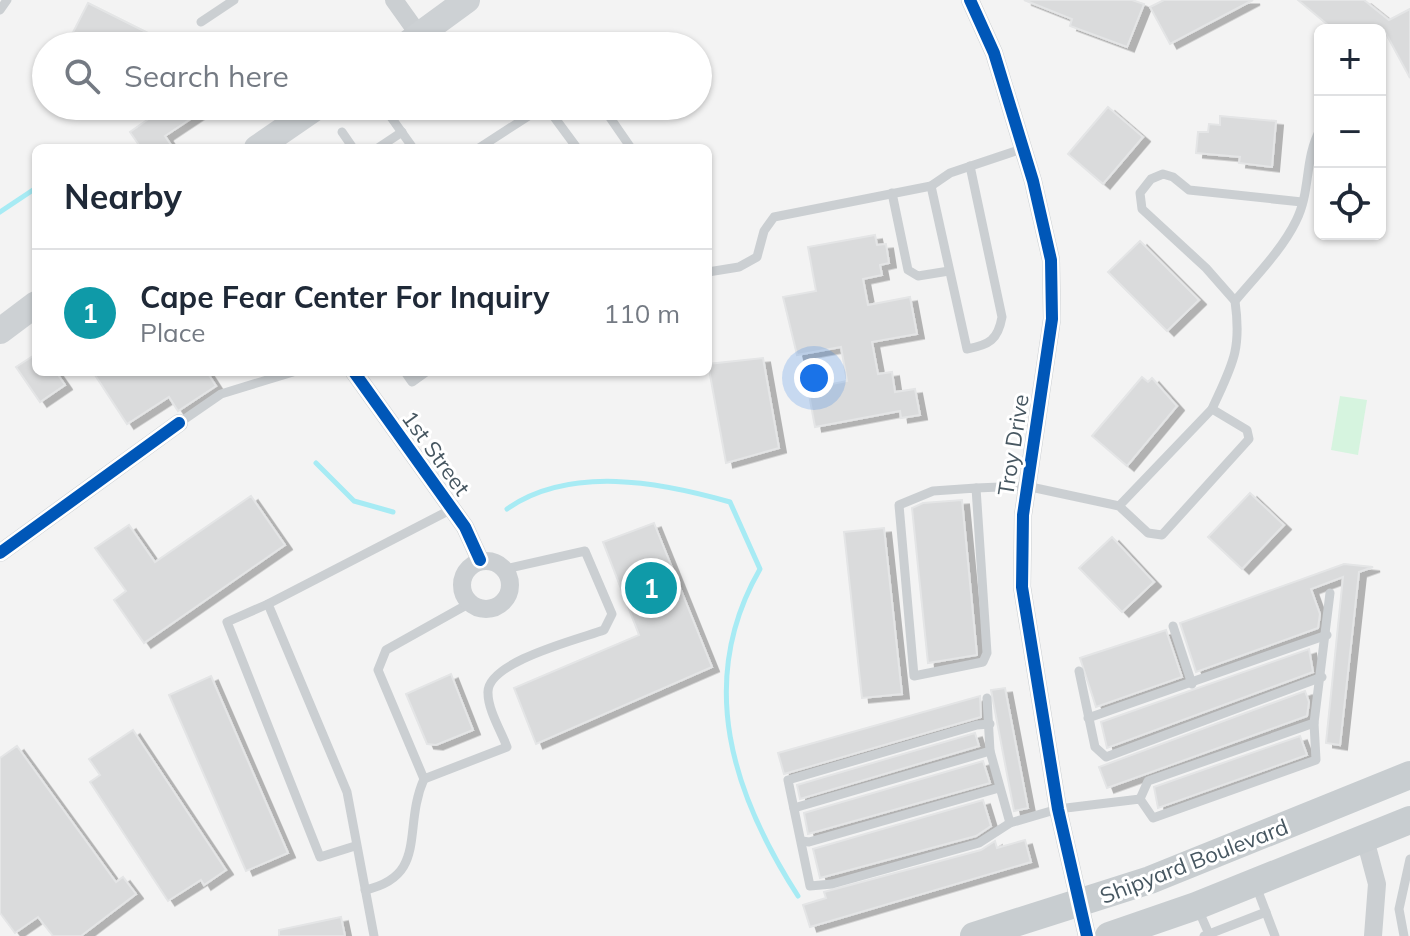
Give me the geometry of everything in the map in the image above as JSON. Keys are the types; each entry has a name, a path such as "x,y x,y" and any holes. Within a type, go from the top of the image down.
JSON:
{"main road":[{"name":"Shipyard Boulevard","path":"974,936 1079,904 1263,836 1410,775"},
{"name":"Shipyard Boulevard","path":"1109,936 1196,906 1410,820"}],"street":[{"path":"394,0 408,32"},
{"path":"422,32 467,0"},
{"name":"Troy Drive","path":"970,0 994,53 1022,149 1045,230 1053,287 1047,357 1026,486 1022,587 1058,809 1087,936"},
{"path":"263,144 298,120"},
{"path":"0,331 32,307"},
{"name":"1st Street","path":"357,376 452,509 480,560"},
{"path":"0,553 179,423"},
{"path":"480,560 505,569 511,584 506,600 492,609 470,603 462,583 468,569 480,560"},
{"path":"1365,839 1377,884 1373,936"}],"lane":[{"path":"0,10 7,0"},
{"path":"201,22 234,0"},
{"path":"393,120 410,144"},
{"path":"485,144 523,120"},
{"path":"556,120 574,144"},
{"path":"612,120 628,144"},
{"path":"342,132 350,144"},
{"path":"384,144 402,132"},
{"path":"1235,301 1296,221 1308,183 1309,157 1314,145"},
{"path":"712,271 739,267 757,257 764,231 774,217 931,186 950,173 1022,149"},
{"path":"931,186 967,349 987,346 999,334 1002,317 970,166"},
{"path":"1119,506 1212,409 1237,352 1239,334 1235,301 1206,268 1142,209 1140,193 1151,179 1163,174 1173,177 1189,190 1302,202"},
{"path":"892,193 908,270 918,276 949,271"},
{"path":"179,423 221,394 280,376"},
{"path":"976,488 987,653 983,662 914,676 899,505 933,491 976,488 1026,486 1119,506 1148,533 1162,535 1249,439 1247,430 1212,409"},
{"path":"355,846 320,857 227,622 452,509"},
{"path":"365,890 397,879 404,867 409,855 415,798 424,779 507,747 487,693 493,679 509,665 604,630 612,614 585,551 505,569"},
{"path":"1140,799 1153,818 1316,760 1314,723 1330,593"},
{"path":"424,779 378,670 386,650 470,603"},
{"path":"268,604 347,792 374,936"},
{"path":"1173,626 1192,684"},
{"path":"1088,718 1327,635"},
{"path":"1079,671 1095,747 1106,757 1322,677"},
{"path":"987,698 990,751 1010,823"},
{"path":"1140,799 1148,781 1314,723"},
{"path":"990,724 977,725 788,780 810,886 832,884 979,843 1010,823 1058,809 1140,799"},
{"path":"794,808 990,751"},
{"path":"802,841 809,842 999,788"},
{"path":"1404,936 1399,909 1410,859"},
{"path":"1255,882 1275,936"},
{"path":"1196,906 1206,935 1266,912"}],"green space":[{"path":"1340,396 1367,400 1358,455 1331,450"}],"building":[{"path":"1024,0 1132,0 1144,4 1127,47 1070,26 1072,19"},
{"path":"1164,0 1253,0 1170,44 1150,7"},
{"path":"1298,0 1364,0 1389,20 1410,9 1410,78 1386,34 1386,24 1327,24"},
{"path":"88,3 146,32 73,32"},
{"path":"1108,107 1143,137 1103,184 1068,154"},
{"path":"1220,116 1276,121 1272,167 1239,163 1240,157 1196,153 1198,132 1208,132 1209,124 1220,125"},
{"path":"147,120 189,120 165,136 170,144 138,144 130,132"},
{"path":"875,235 877,245 886,244 889,263 880,265 882,275 863,279 868,305 910,297 917,334 872,342 878,374 892,372 895,392 915,389 920,415 901,418 900,411 815,427 808,389 847,381 841,347 797,355 783,297 816,291 808,247"},
{"path":"1140,241 1199,300 1167,331 1108,272"},
{"path":"32,357 32,376 59,376 65,385 40,402 16,367"},
{"path":"763,358 779,448 726,463 710,376 712,364"},
{"path":"96,376 210,376 216,386 178,411 169,397 127,424"},
{"path":"1142,377 1148,382 1152,378 1177,406 1127,466 1092,436"},
{"path":"1250,493 1284,525 1242,569 1208,537"},
{"path":"251,496 285,545 144,643 114,600 126,591 95,548 129,525 155,562"},
{"path":"962,500 977,655 928,663 912,508 923,503"},
{"path":"654,523 712,667 536,744 514,688 639,635 603,542"},
{"path":"884,528 902,694 862,698 844,532"},
{"path":"1112,537 1154,582 1122,612 1079,568"},
{"path":"1344,564 1373,567 1359,572 1340,745 1326,743 1343,577 1311,589 1320,614 1318,628 1196,672 1180,623"},
{"path":"1166,630 1182,677 1096,707 1080,658"},
{"path":"1309,649 1313,672 1107,748 1101,722"},
{"path":"451,674 473,730 436,745 427,744 406,694"},
{"path":"211,676 288,853 246,871 169,695"},
{"path":"1005,688 1028,808 1014,811 991,690"},
{"path":"1305,691 1309,702 1307,716 1107,788 1099,767"},
{"path":"980,696 981,717 784,774 778,753"},
{"path":"133,730 226,870 204,885 201,880 168,901 90,782 100,775 89,759"},
{"path":"975,733 979,746 800,799 797,785"},
{"path":"1300,736 1307,755 1158,808 1154,787"},
{"path":"17,746 116,882 123,877 136,894 81,936 53,936 38,917 15,933 0,913 0,758"},
{"path":"983,761 990,783 808,834 804,813"},
{"path":"983,800 991,826 976,836 820,878 813,849"},
{"path":"1025,840 1031,862 810,927 803,905 826,898 824,892 981,850 995,841 997,848"},
{"path":"341,917 345,936 279,936 279,930"}],"waterway":[{"path":"0,212 32,191"},
{"path":"316,463 354,501 393,512"},
{"path":"507,509 532,495 587,482 674,488 730,502 760,569 740,611 729,654 726,695 730,737 740,778 756,818 798,896"}],"cycle path":[{"path":"970,0 994,53 1033,181 1051,260 1052,319 1023,515 1022,587 1058,809 1087,936"},
{"path":"357,376 465,527 480,560"},
{"path":"0,553 179,423"}],"place":[{"name":"Cape Fear Center For Inquiry","path":"651,588"}]}
